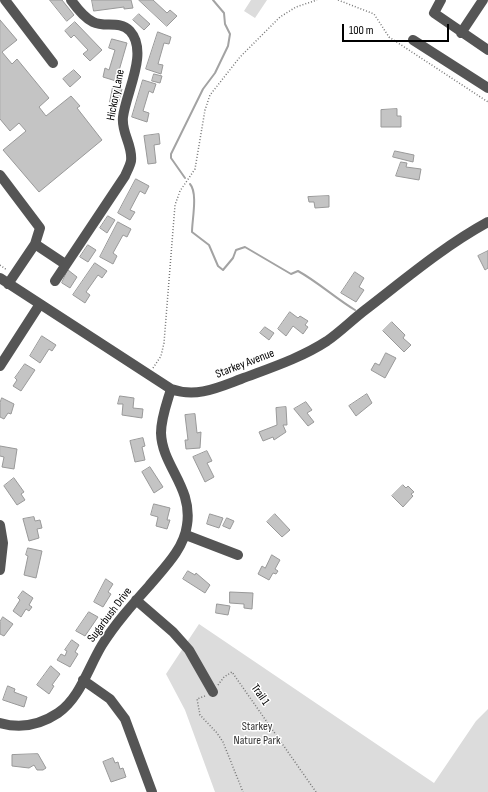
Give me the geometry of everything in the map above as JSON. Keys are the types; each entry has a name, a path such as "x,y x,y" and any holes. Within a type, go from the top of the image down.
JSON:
{"street":[{"path":"5,0 54,63"},
{"name":"Hickory Lane","path":"55,281 125,176 131,162 130,148 123,130 123,116 138,54 135,38 129,30 120,24 93,22 71,0"},
{"path":"441,0 434,14 488,50"},
{"path":"461,33 484,6"},
{"path":"413,40 488,88"},
{"path":"0,175 40,228 35,244 4,281"},
{"name":"Starkey Avenue","path":"4,281 171,389 190,394 214,389 291,360 312,350 405,280 488,222"},
{"path":"35,244 65,264"},
{"path":"0,366 40,304"},
{"name":"Sugarbush Drive","path":"0,723 21,726 34,725 46,720 67,705 111,631 169,561 186,536 188,512 187,500 166,453 162,433 163,420 171,389"},
{"path":"0,525 3,543 0,570"},
{"path":"186,536 238,555"},
{"path":"136,600 173,632 189,650 213,692"},
{"path":"83,680 110,699 125,719 152,792"}],"path":[{"path":"153,368 161,356 164,343 175,205 180,191 195,169 208,100 240,57 258,36 288,11 317,0"},
{"name":"Trail 1","path":"213,692 224,677 232,672 316,792"},
{"path":"213,692 197,699 200,715 217,733 223,742 243,792"}],"green space":[{"path":"251,0 267,0 255,18 244,11"},
{"name":"Starkey Nature Park","path":"199,624 434,783 476,721 488,709 488,792 215,792 185,710 166,674"}],"building":[{"path":"50,0 62,0 74,15 67,21"},
{"path":"92,0 131,0 133,8 124,9 124,7 94,11"},
{"path":"139,0 153,0 167,13 170,10 177,16 167,26"},
{"path":"139,14 150,24 144,30 133,20"},
{"path":"0,20 17,40 2,52 12,64 17,59 49,98 39,107 46,116 71,96 80,106 77,108 102,140 39,192 3,150 26,131 19,123 10,131 0,119"},
{"path":"75,22 102,50 90,61 83,54 88,50 74,35 71,38 65,31"},
{"path":"158,32 171,37 169,44 164,43 158,64 163,65 161,74 146,69"},
{"path":"112,39 127,43 116,81 103,77 105,68 109,70 115,50 109,48"},
{"path":"74,70 81,77 70,87 63,79"},
{"path":"154,74 162,76 160,83 152,81"},
{"path":"143,80 156,84 153,93 149,91 143,111 149,113 147,122 132,117"},
{"path":"113,87 122,89 118,104 110,102"},
{"path":"397,109 397,116 401,116 401,127 381,127 381,110"},
{"path":"159,134 160,144 154,145 156,163 148,164 144,136"},
{"path":"395,151 414,155 413,162 393,157"},
{"path":"401,162 407,163 406,167 421,169 419,180 396,176"},
{"path":"136,179 149,186 145,194 140,191 130,210 135,212 130,220 118,213"},
{"path":"329,196 329,207 315,208 314,202 309,202 308,197"},
{"path":"108,216 115,220 107,233 100,228"},
{"path":"118,222 131,229 127,237 123,235 113,253 117,256 113,264 100,257"},
{"path":"88,245 96,250 88,262 80,257"},
{"path":"488,251 488,268 485,270 478,256"},
{"path":"95,263 107,271 102,278 98,275 86,292 90,295 85,303 73,295"},
{"path":"68,270 77,277 70,288 62,283"},
{"path":"355,272 364,278 359,287 364,290 356,302 341,293"},
{"path":"290,312 298,318 300,316 308,321 305,325 308,327 303,334 293,326 286,336 278,329"},
{"path":"392,322 405,335 403,338 411,345 404,352 383,331"},
{"path":"265,327 274,333 269,340 260,333"},
{"path":"42,336 56,345 52,351 49,349 40,363 30,356"},
{"path":"386,353 396,358 385,378 371,370 375,363 379,365"},
{"path":"25,364 35,370 21,391 13,386 17,380 15,378"},
{"path":"367,394 372,403 356,416 349,406"},
{"path":"120,396 134,398 133,408 143,409 142,418 122,415 123,404 118,404"},
{"path":"2,398 14,404 11,414 8,413 4,419 0,417 0,403"},
{"path":"306,402 312,410 307,413 314,422 308,426 294,409"},
{"path":"286,407 287,425 283,425 286,432 274,440 273,437 263,441 259,432 277,425 276,408"},
{"path":"195,414 197,433 201,432 200,448 186,449 185,440 188,440 185,415"},
{"path":"143,438 145,446 142,447 145,460 135,462 130,441"},
{"path":"0,446 17,449 14,469 2,467 4,457 0,456"},
{"path":"207,451 212,461 207,463 214,477 205,482 193,457"},
{"path":"150,467 163,487 154,493 142,472"},
{"path":"14,478 24,492 21,494 25,500 17,505 4,486"},
{"path":"403,485 406,488 408,486 414,492 411,494 413,496 403,507 392,496"},
{"path":"154,504 170,508 167,520 170,520 167,529 156,526 158,517 151,515"},
{"path":"210,514 223,518 219,528 207,524"},
{"path":"275,514 290,530 282,537 267,522"},
{"path":"34,517 35,521 40,520 42,528 37,529 39,538 29,541 23,519"},
{"path":"227,518 234,521 230,529 223,526"},
{"path":"28,548 42,551 36,578 24,575"},
{"path":"272,555 280,560 275,569 278,571 276,574 273,573 269,580 258,574 262,566 265,568"},
{"path":"188,571 195,575 196,573 210,585 205,593 183,579"},
{"path":"106,579 113,584 108,592 111,594 103,607 94,602"},
{"path":"23,591 33,598 29,605 32,607 29,611 26,609 21,617 13,611 20,600 18,598"},
{"path":"230,592 253,593 252,609 244,608 244,604 230,603"},
{"path":"217,604 230,606 228,615 216,613"},
{"path":"89,612 98,617 85,636 76,631"},
{"path":"3,617 13,624 4,636 0,634 0,622"},
{"path":"72,640 79,645 75,652 78,654 70,667 57,660 61,654 65,656 67,651 65,650"},
{"path":"51,666 60,674 52,685 54,686 49,694 37,685"},
{"path":"8,686 15,689 14,692 27,697 24,707 3,700"},
{"path":"38,754 46,768 43,770 37,770 34,765 29,768 12,766 12,755"},
{"path":"113,758 115,763 118,762 120,769 123,768 126,777 111,782 103,762"}],"waterway":[{"path":"185,178 171,158 171,154 203,89 215,73 228,46 230,34 225,24 224,13 213,0"},
{"path":"190,184 194,194 192,232 209,245 218,266 223,270 233,258 236,250 245,247 291,274 298,271 355,310"}]}
